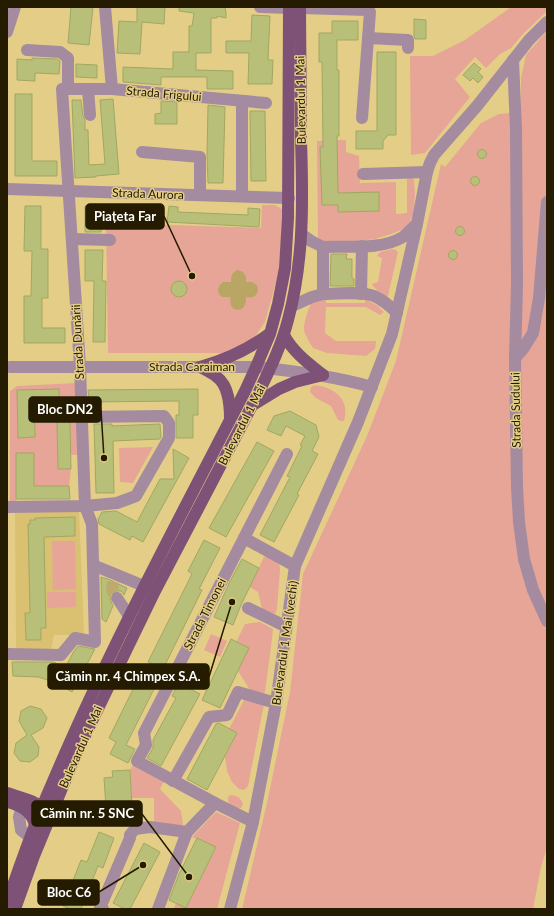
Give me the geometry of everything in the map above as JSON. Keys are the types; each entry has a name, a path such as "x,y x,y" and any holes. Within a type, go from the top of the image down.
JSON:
{"main road":[{"name":"Bulevardul 1 Mai","path":"48,808 53,780 92,693 144,586 230,420 256,367 270,334 278,304 288,234 295,8"},
{"name":"Bulevardul 1 Mai","path":"48,808 77,752 155,591 252,406 284,335 292,306 298,270 301,234 302,174 295,8"},
{"path":"200,367 212,364 247,348 270,334"},
{"path":"284,335 296,352 323,375"},
{"path":"200,367 218,378 224,385 228,397 230,420"},
{"path":"252,406 279,389 295,382 323,375"},
{"path":"7,793 48,808"},
{"path":"7,802 22,807 33,817 35,825"},
{"path":"7,902 35,825 48,808"},
{"path":"15,909 34,856 46,816 45,810 48,808"}],"street":[{"path":"7,32 15,7"},
{"path":"104,7 112,89"},
{"path":"260,7 368,10 370,12 362,118"},
{"path":"372,387 392,334 430,163 434,155 478,106 529,40 547,22"},
{"path":"368,38 408,40 408,48"},
{"name":"Strada Dunării","path":"7,654 61,654 75,638 94,642 92,524 85,506 80,366 68,191 65,89 68,58 60,52 27,50"},
{"path":"513,60 516,128 517,285 515,358"},
{"name":"Strada Frigului","path":"65,89 112,89 266,103"},
{"path":"88,89 90,115"},
{"path":"242,101 242,196"},
{"path":"142,152 200,157 200,195"},
{"path":"363,174 427,172"},
{"name":"Strada Aurora","path":"7,189 289,198"},
{"name":"Strada Sudului","path":"547,202 539,298 533,333 523,349 515,358 519,522 524,559 533,590 547,621"},
{"path":"301,234 323,247 377,246 390,243 403,236 417,224"},
{"path":"72,239 110,240"},
{"path":"361,294 362,246"},
{"path":"323,247 323,294"},
{"path":"292,306 323,294 361,294 373,296 381,300 388,304 396,313"},
{"name":"Strada Caraiman","path":"8,367 256,367 323,375 372,387"},
{"name":"Bulevardul 1 Mai (vechi)","path":"230,909 253,822 276,703 295,566 372,387"},
{"path":"7,507 85,506 117,503 136,496 169,438 170,423 164,416 82,416"},
{"name":"Strada Timonei","path":"253,822 137,761 146,745 144,733 287,454"},
{"path":"244,538 295,566"},
{"path":"93,565 114,578 144,586"},
{"path":"117,598 130,616"},
{"path":"248,608 287,627"},
{"path":"173,781 209,717 227,715 238,692 276,703"},
{"path":"158,909 187,832 215,803"},
{"path":"22,807 19,817 21,830 30,837"},
{"path":"103,909 100,908 130,835 135,829 150,827 187,832"}],"shaded area":[{"path":"511,7 547,7 547,11 511,48 500,54 486,68 475,57 455,79 470,97 425,153 411,155 410,56 433,56 465,40"},
{"path":"547,31 547,847 541,867 533,909 242,909 267,803 290,692 303,574 367,436 396,361 441,164 445,167 481,123 499,114 521,112 521,78 526,55"},
{"path":"346,140 346,152 359,156 360,183 396,182 396,214 407,213 407,175 410,175 414,180 415,196 413,215 406,228 375,239 358,241 318,241 317,141"},
{"path":"262,205 275,205 283,210 279,271 265,322 252,341 222,353 108,353 106,223 261,228"},
{"path":"392,249 398,252 386,300 372,284 378,282 382,258 377,256 380,252"},
{"path":"238,270 243,272 246,277 246,282 252,282 257,285 258,291 254,297 246,297 244,306 242,309 238,310 231,306 230,297 222,297 218,290 219,286 223,282 231,282 232,274"},
{"path":"326,298 326,303 365,303 365,299 378,306 384,312 380,315 366,307 326,307 325,333 336,341 376,341 375,349 366,356 327,353 313,348 304,331 306,317 311,303"},
{"path":"77,383 77,455 71,455 70,422 57,422 58,469 71,469 69,486 34,486 16,454 16,501 43,501 10,503 10,391 17,386","holes":["17,390 59,390 59,403 34,404 35,437 18,438"]},
{"path":"315,385 329,389 339,396 345,407 344,421 338,420 331,406 316,398 310,392 311,387"},
{"path":"153,447 133,483 120,482 119,448"},
{"path":"79,510 84,635 54,635 51,650 16,650 15,511"},
{"path":"52,541 75,541 76,589 53,590"},
{"path":"266,556 279,562 280,570 277,609 275,614 262,609 258,592 250,587 264,557"},
{"path":"47,592 76,592 76,607 47,608"},
{"path":"260,622 273,629 265,692 262,694 250,690 238,671 249,648 236,642 245,624"},
{"path":"211,634 227,641 220,657 204,650"},
{"path":"244,700 264,704 248,786 244,790 239,789 232,782 227,771 225,757 237,733 229,729"},
{"path":"133,765 164,781 160,789 181,811 183,824 180,828 154,824 154,798 132,798 130,770"},
{"path":"231,795 240,799 243,805 241,808 233,807 228,802 228,797"},
{"path":"216,812 240,823 217,909 174,909 176,903 186,908 216,848 192,837"}],"building":[{"path":"71,7 93,7 89,45 68,43"},
{"path":"137,7 165,7 164,24 142,22 140,54 117,53 119,21 137,22"},
{"path":"179,7 226,7 226,18 217,16 217,18 211,18 211,53 196,53 196,70 233,71 233,89 207,89 207,77 161,77 161,85 123,82 123,67 173,69 173,52 189,52 189,26 192,26 194,13 179,11"},
{"path":"252,15 270,16 268,60 273,60 272,84 248,84 249,53 226,53 226,41 251,41"},
{"path":"414,19 426,20 426,39 415,39"},
{"path":"332,21 358,21 358,40 337,40 337,70 339,70 339,136 337,136 338,193 379,192 379,211 338,212 338,205 322,205 320,147 323,147 322,62 319,62 319,33 332,33"},
{"path":"377,52 396,52 396,135 388,135 383,141 383,149 356,149 356,131 377,131"},
{"path":"32,58 57,59 60,61 59,74 35,73 35,81 17,80 17,59 32,60"},
{"path":"474,63 481,69 478,72 483,77 478,83 473,78 470,81 463,75"},
{"path":"76,64 97,65 97,78 76,77"},
{"path":"15,94 32,94 32,161 57,161 57,176 15,176"},
{"path":"113,99 119,174 75,178 72,100 81,100 85,120 85,130 88,130 89,165 105,164 100,100"},
{"path":"161,101 177,102 177,124 155,124 155,114 161,113"},
{"path":"208,105 225,107 223,183 208,183"},
{"path":"250,111 265,111 266,181 251,181"},
{"path":"480,150 484,150 486,154 484,158 480,158 478,156 478,152"},
{"path":"473,177 477,177 479,181 477,185 473,185 471,183 471,179"},
{"path":"25,206 41,206 41,249 48,249 48,298 42,298 42,328 65,328 65,343 24,343 24,296 31,296 32,251 24,251"},
{"path":"85,206 150,206 150,221 101,221 101,232 85,232"},
{"path":"169,206 178,207 178,212 248,215 248,208 260,209 259,227 167,222"},
{"path":"458,227 462,227 464,231 462,235 458,235 456,233 456,229"},
{"path":"85,250 103,250 102,281 106,281 105,342 93,342 94,281 85,281"},
{"path":"451,251 455,251 457,255 455,259 451,259 449,257 449,253"},
{"path":"331,254 347,254 346,259 352,259 352,278 354,279 354,286 330,286"},
{"path":"176,281 182,281 187,286 185,295 182,297 176,297 171,292 171,286"},
{"path":"59,389 59,403 34,404 35,437 18,438 17,390"},
{"path":"198,389 198,415 193,415 193,438 176,438 176,415 179,415 179,401 89,402 88,390"},
{"path":"290,411 316,425 319,437 312,451 318,454 297,494 299,495 274,542 260,535 290,477 287,476 302,446 300,445 305,436 286,426 281,436 267,430 274,416"},
{"path":"57,422 70,422 71,469 58,469"},
{"path":"94,424 112,424 112,426 160,424 160,439 113,441 114,493 96,493"},
{"path":"257,442 274,451 226,537 209,528"},
{"path":"173,449 189,458 143,542 132,536 130,540 99,524 98,519 102,512 116,511 137,522 160,479 174,479"},
{"path":"16,453 34,453 34,486 69,486 70,499 16,499"},
{"path":"75,517 75,536 44,537 46,628 41,628 41,640 26,640 25,613 30,613 28,524 30,524 30,520 35,520 35,518"},
{"path":"204,540 220,548 199,589 202,590 163,669 148,662 192,574 188,571"},
{"path":"242,559 259,568 233,625 214,617 230,581"},
{"path":"101,577 127,588 124,595 121,591 110,594 110,599 113,606 106,622 102,619"},
{"path":"231,639 249,648 220,708 202,700"},
{"path":"78,646 95,649 72,692 57,683 38,677 13,676 12,662 54,662 65,668"},
{"path":"185,670 197,676 190,689 200,694 161,766 147,758 153,748 153,740 176,698 172,696"},
{"path":"141,673 158,681 126,745 135,749 128,763 110,754 116,742 109,738"},
{"path":"30,706 41,709 47,718 43,728 31,735 39,747 38,756 30,762 20,761 14,753 16,743 27,735 19,721 21,711"},
{"path":"219,723 237,733 207,790 187,779 216,724"},
{"path":"130,770 132,807 106,808 104,778 113,777 112,771"},
{"path":"99,832 114,838 103,868 98,866 81,909 71,909 63,906 81,860 87,862"},
{"path":"197,838 216,847 186,908 169,900 179,874"},
{"path":"144,843 160,852 130,909 125,909 113,903"}],"tunnel":[{"path":"113,582 112,590 117,598"}],"place":[{"name":"Piațeta Far","path":"192,276"},
{"name":"Bloc DN2","path":"104,458"},
{"name":"Cămin nr. 4 Chimpex S.A.","path":"232,602"},
{"name":"Bloc C6","path":"143,865"},
{"name":"Cămin nr. 5 SNC","path":"189,877"}]}
